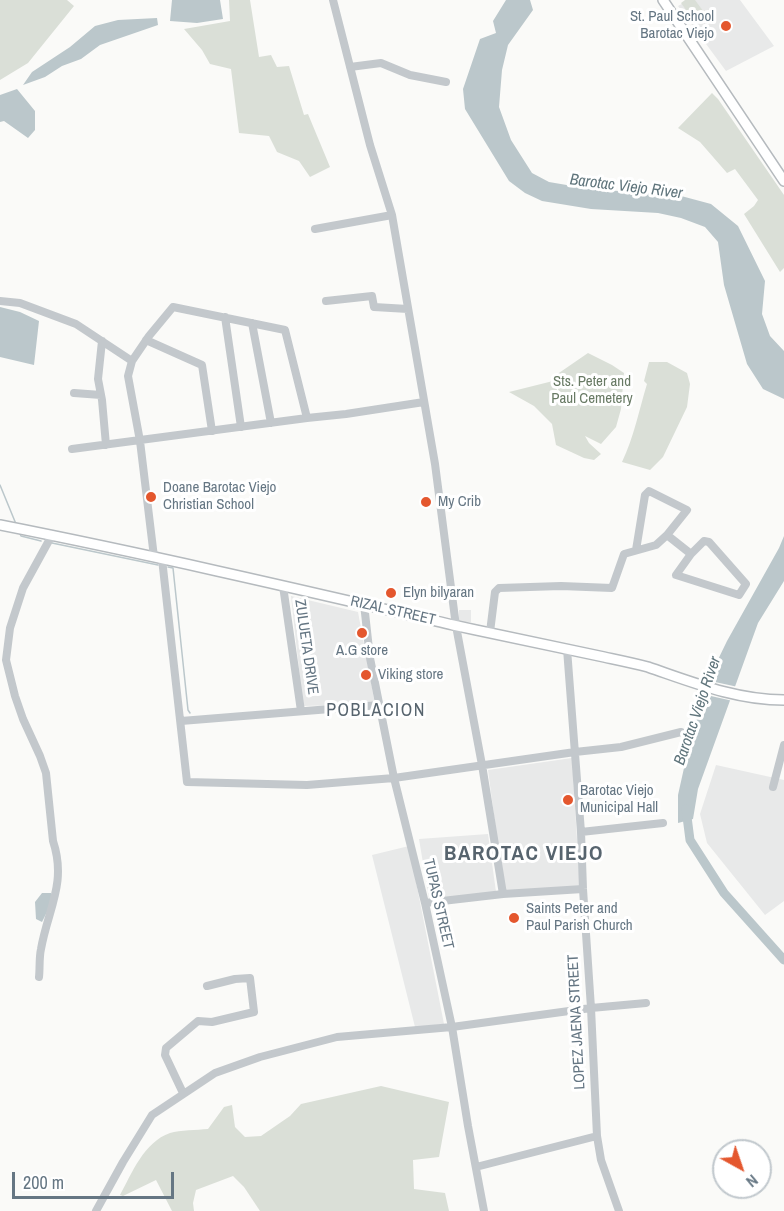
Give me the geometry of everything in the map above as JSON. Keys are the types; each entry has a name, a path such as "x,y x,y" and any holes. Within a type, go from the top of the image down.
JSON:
{"main road":[{"path":"663,0 784,181"},
{"name":"RIZAL STREET","path":"0,525 646,667 700,686 742,696 767,700 784,699"}],"street":[{"path":"333,0 370,145 392,215 435,464 456,626 503,894"},
{"path":"350,67 381,63 410,75 446,82"},
{"path":"315,229 392,215"},
{"path":"326,301 372,296 374,307 408,309"},
{"path":"0,301 20,303 76,324 132,361"},
{"path":"307,418 285,330 173,307 132,361 128,376 158,558 181,721 187,782 307,785 394,778 621,747 681,732"},
{"path":"225,317 241,427"},
{"path":"252,323 271,423"},
{"path":"146,340 202,366 212,431"},
{"path":"102,341 98,379 106,445"},
{"path":"74,393 101,395"},
{"path":"72,449 424,402"},
{"path":"490,632 495,592 499,588 561,586 612,588 624,554 656,545 687,510 650,490 645,495 636,550"},
{"path":"39,977 41,950 48,917 57,893 58,868 46,773 22,719 6,660 10,628 23,588 52,535"},
{"path":"667,535 691,554"},
{"path":"704,541 709,542 746,584 739,595 676,575 691,554 704,541"},
{"name":"ZULUETA DRIVE","path":"283,586 301,711"},
{"name":"TUPAS STREET","path":"364,604 370,658 394,778 425,903 452,1027 484,1211"},
{"name":"LOPEZ JAENA STREET","path":"567,649 581,832 582,890 591,1008 597,1136 601,1160 619,1211"},
{"path":"181,721 380,705"},
{"path":"773,787 784,745"},
{"path":"581,832 663,823"},
{"path":"425,903 503,894 582,890"},
{"path":"183,1094 165,1055 165,1048 198,1021 212,1022 254,1012 250,978 207,986"},
{"path":"96,1211 152,1115 214,1073 260,1057 337,1037 452,1027 646,1003"},
{"path":"476,1167 597,1136"}],"shaded area":[{"path":"172,0 220,0 223,19 197,23 170,21"},
{"path":"506,0 530,0 533,10 508,45 502,70 499,107 511,140 532,173 549,182 596,190 670,193 711,204 738,226 765,281 762,314 770,336 784,351 784,399 763,389 747,364 724,285 718,242 705,227 658,213 591,209 542,201 525,193 509,181 465,109 463,89 480,39 496,33 493,21"},
{"name":"St. Paul School Barotac Viejo","path":"689,0 740,0 774,46 726,71 678,6"},
{"path":"157,18 158,25 100,45 81,59 23,85 32,72 70,47 95,26 118,20"},
{"path":"17,89 35,111 35,130 28,138 4,121 0,122 0,95"},
{"path":"0,307 20,312 39,321 34,365 0,357"},
{"path":"784,536 784,581 758,623 698,789 693,819 678,823 678,795 690,741 711,674"},
{"path":"291,596 358,612 375,704 303,706"},
{"path":"459,610 471,610 471,622 459,622"},
{"path":"572,758 580,888 504,891 488,770"},
{"path":"716,765 784,780 784,901 765,915 707,843 700,814"},
{"path":"488,834 496,892 429,899 419,839"},
{"path":"409,846 444,1024 415,1027 372,855"},
{"path":"42,893 51,893 51,904 42,922 36,919 35,902"}],"green space":[{"path":"0,0 67,0 74,6 28,63 0,80"},
{"path":"229,0 250,0 259,57 271,55 277,67 289,66 304,115 308,114 330,167 310,177 299,161 277,152 269,136 239,133 231,69 210,64 202,50 184,29 230,21"},
{"path":"685,0 695,0 706,15 695,22 681,3"},
{"path":"712,93 784,195 784,268 780,272 744,214 758,200 735,169 727,173 700,142 678,128"},
{"name":"Sts. Peter and Paul Cemetery","path":"588,353 624,373 621,409 616,427 601,444 585,436 601,454 594,460 584,458 556,445 552,424 534,406 509,392 553,381 563,401 555,382 556,375"},
{"path":"649,362 667,362 687,373 690,384 687,407 663,457 650,470 622,462 647,384 644,381"},
{"path":"381,1086 449,1102 439,1157 413,1160 414,1189 445,1193 449,1211 260,1211 244,1187 233,1176 196,1190 194,1211 172,1211 156,1180 123,1196 120,1195 134,1168 153,1143 170,1133 208,1129 224,1107 232,1105 235,1127 245,1137 261,1136 290,1116 301,1104"}],"pier":[{"path":"706,680 738,687 733,701 702,694"}],"waterway":[{"path":"0,485 16,524"},
{"path":"20,534 41,541"},
{"path":"52,543 158,565"},
{"path":"168,567 173,568 190,713"},
{"name":"Barotac Viejo River","path":"686,809 690,840 724,893 784,960"}],"place":[{"name":"St. Paul School Barotac Viejo","path":"726,26"},
{"name":"Doane Barotac Viejo Christian School","path":"151,497"},
{"name":"My Crib","path":"426,502"},
{"name":"Elyn bilyaran","path":"391,593"},
{"name":"A.G store","path":"362,633"},
{"name":"Viking store","path":"366,675"},
{"name":"Barotac Viejo Municipal Hall","path":"568,800"},
{"name":"Saints Peter and Paul Parish Church","path":"514,918"}],"district":[{"name":"POBLACION","path":"376,711"},
{"name":"BAROTAC VIEJO","path":"524,854"}]}
